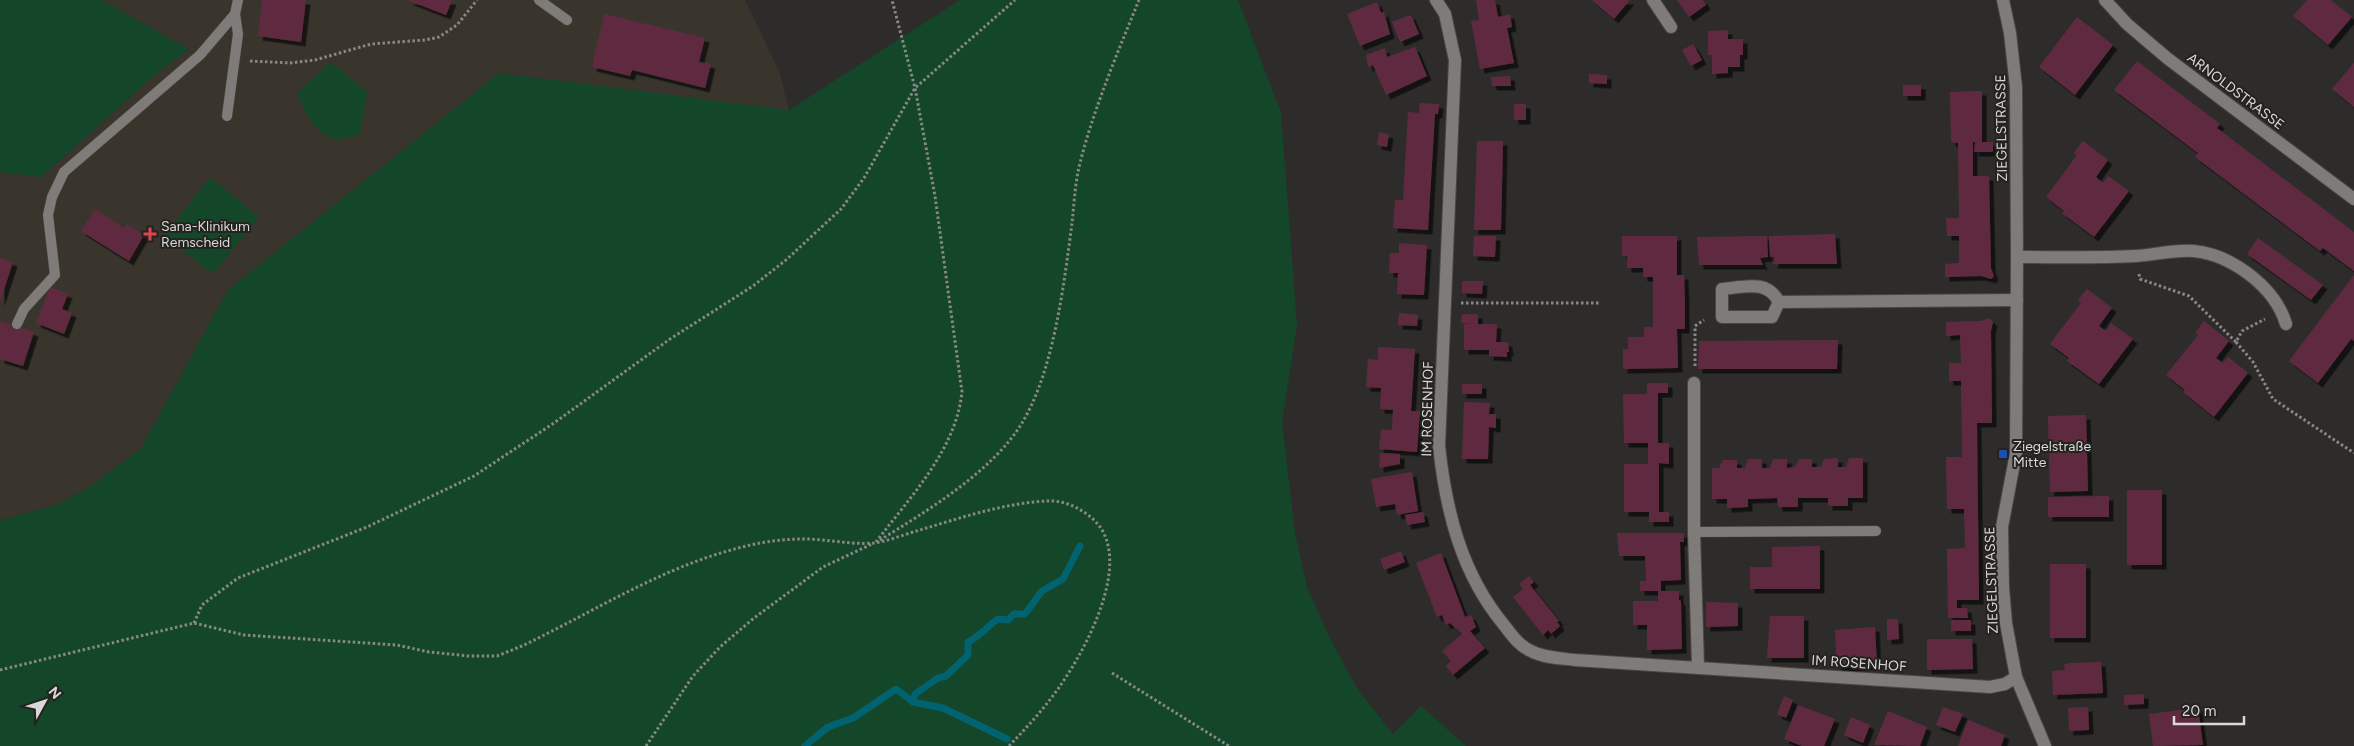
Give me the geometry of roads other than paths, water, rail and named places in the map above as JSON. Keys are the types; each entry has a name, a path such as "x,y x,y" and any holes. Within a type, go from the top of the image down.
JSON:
{"street":[{"name":"IM ROSENHOF","path":"1436,0 1445,14 1456,60 1439,446 1443,487 1462,554 1472,578 1492,610 1517,641 1530,651 1545,656 1575,660 1698,666 1990,687 2005,684 2016,677"},
{"path":"1653,0 1671,27"},
{"name":"ZIEGELSTRASSE","path":"2003,0 2010,33 2016,87 2017,257 2016,453 2002,527 2002,555 2006,623 2016,677 2045,746"},
{"name":"ARNOLDSTRASSE","path":"2104,0 2127,24 2168,58 2354,200"},
{"path":"2017,257 2136,256 2194,251 2225,260 2257,281 2284,317"},
{"path":"1764,286 1774,292 1780,302 1772,316 1722,317 1722,289 1764,286"},
{"path":"1780,302 2016,300"},
{"path":"1694,383 1694,532 1698,666"}],"lane":[{"path":"227,116 238,34 235,14 238,0"},
{"path":"539,0 567,20"},
{"path":"17,324 24,309 55,275 48,215 52,197 64,172 200,54 235,14"},
{"path":"1694,532 1876,531"}],"waterway":[{"path":"913,702 915,694 938,678 946,676 968,655 968,642 998,619 1008,620 1014,614 1025,614 1042,591 1063,579 1080,546"},
{"path":"805,746 828,727 853,718 896,689 913,702 943,708 1007,739"}],"place":[{"name":"Sana-Klinikum Remscheid","path":"150,234"},
{"name":"Ziegelstraße Mitte","path":"2003,454"}]}
